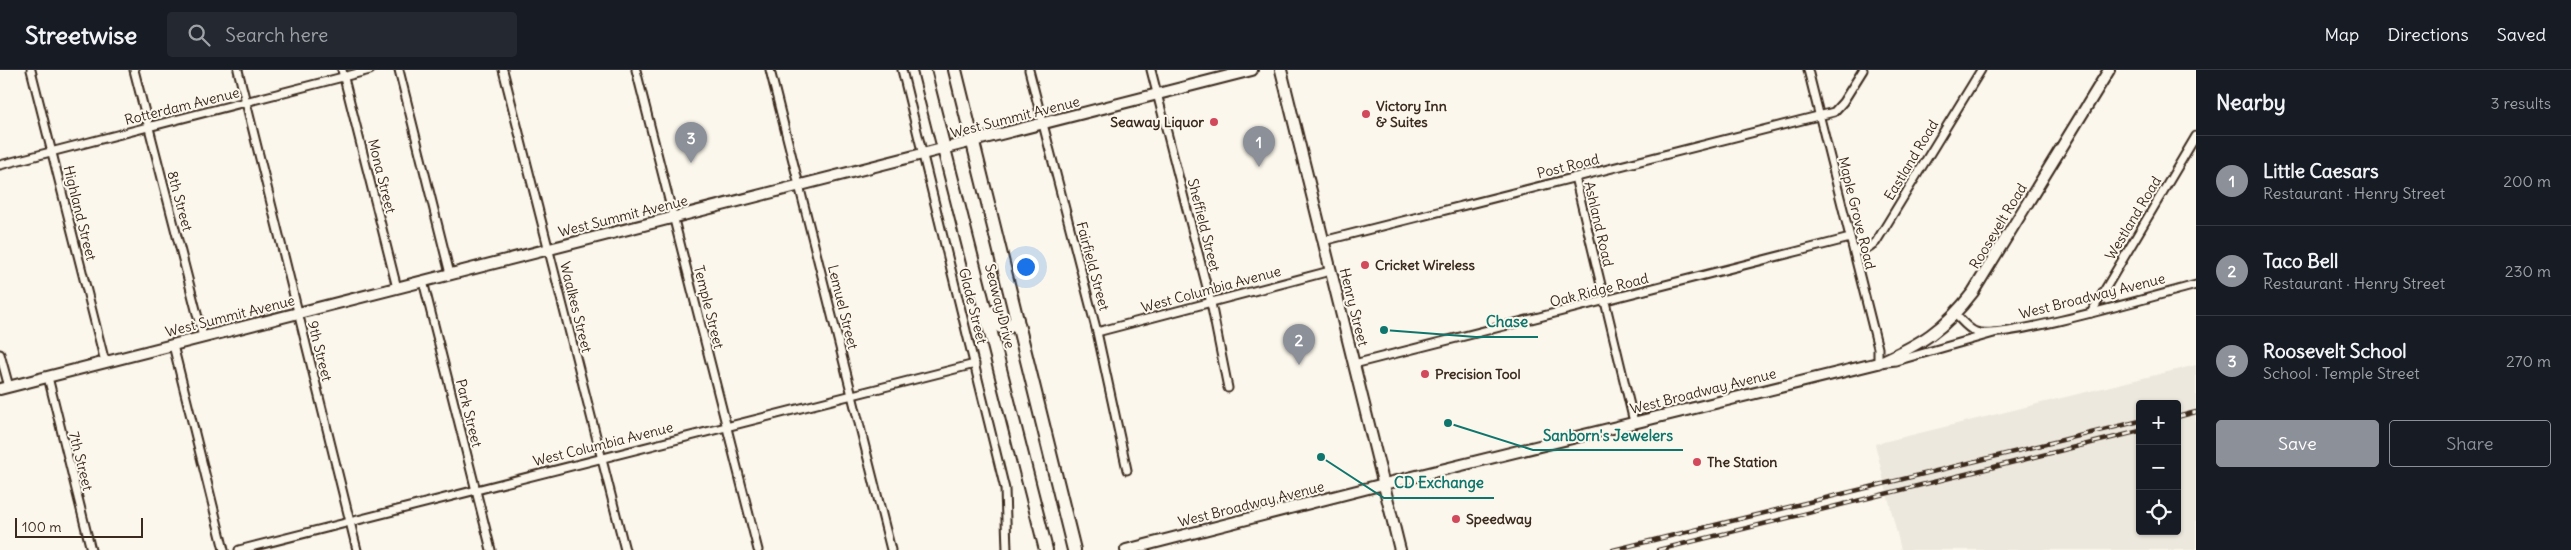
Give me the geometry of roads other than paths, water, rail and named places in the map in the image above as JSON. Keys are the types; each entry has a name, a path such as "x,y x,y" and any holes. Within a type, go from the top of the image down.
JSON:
{"highway":[{"name":"Seaway Drive","path":"924,70 947,148 1046,550"},
{"path":"930,70 947,148 996,322 1006,327 1017,320"},
{"path":"948,70 955,94 966,114"},
{"name":"Seaway Drive","path":"955,70 1074,550"}],"street":[{"name":"Highland Street","path":"31,70 105,362"},
{"name":"8th Street","path":"134,70 203,337"},
{"name":"9th Street","path":"238,70 358,550"},
{"name":"Rotterdam Avenue","path":"0,165 246,102 343,73 370,70"},
{"path":"399,70 450,274"},
{"name":"Waalkes Street","path":"503,70 625,550"},
{"name":"Temple Street","path":"636,70 758,550"},
{"name":"Lemuel Street","path":"770,70 891,550"},
{"name":"Glade Street","path":"902,70 1005,489 1008,550"},
{"name":"Fairfield Street","path":"1029,70 1097,332 1127,470"},
{"name":"Sheffield Street","path":"1151,70 1211,303 1228,388"},
{"name":"West Summit Avenue","path":"4,388 1252,70"},
{"name":"Henry Street","path":"1281,70 1400,550"},
{"name":"Maple Grove Road","path":"1808,70 1878,348 1878,363"},
{"name":"Post Road","path":"1323,241 1819,116 1838,109 1863,70"},
{"name":"Eastland Road","path":"1854,251 1869,247 1876,242 1981,70"},
{"name":"Roosevelt Road","path":"1878,363 1936,333 1956,315 1986,273 2109,70"},
{"name":"Mona Street","path":"343,73 397,288"},
{"name":"Westland Road","path":"2091,313 2196,136"},
{"name":"Ashland Road","path":"1576,177 1634,422"},
{"name":"Oak Ridge Road","path":"1354,364 1605,302 1850,238"},
{"name":"West Columbia Avenue","path":"1097,332 1330,270"},
{"name":"Park Street","path":"422,281 491,550"},
{"name":"West Broadway Avenue","path":"1126,550 1634,422 1878,363 1896,361 1994,333 2091,313 2196,285"},
{"name":"West Broadway Avenue","path":"1956,315 1966,326 1977,332 1994,333"},
{"path":"172,345 224,550"},
{"path":"0,354 4,388"},
{"name":"West Columbia Avenue","path":"239,550 975,364"},
{"name":"7th Street","path":"48,377 91,550"}],"railway":[{"path":"2181,416 2196,412"},
{"path":"1613,550 2136,422"},
{"path":"1658,550 2136,432"}],"place":[{"name":"Victory Inn & Suites","path":"1366,114"},
{"name":"Seaway Liquor","path":"1214,122"},
{"name":"Roosevelt School","path":"691,163"},
{"name":"Little Caesars","path":"1259,167"},
{"name":"Cricket Wireless","path":"1365,265"},
{"name":"Chase","path":"1384,330"},
{"name":"Taco Bell","path":"1299,365"},
{"name":"Precision Tool","path":"1425,374"},
{"name":"Sanborn's Jewelers","path":"1448,423"},
{"name":"CD Exchange","path":"1321,457"},
{"name":"The Station","path":"1697,462"},
{"name":"Speedway","path":"1456,519"}]}
